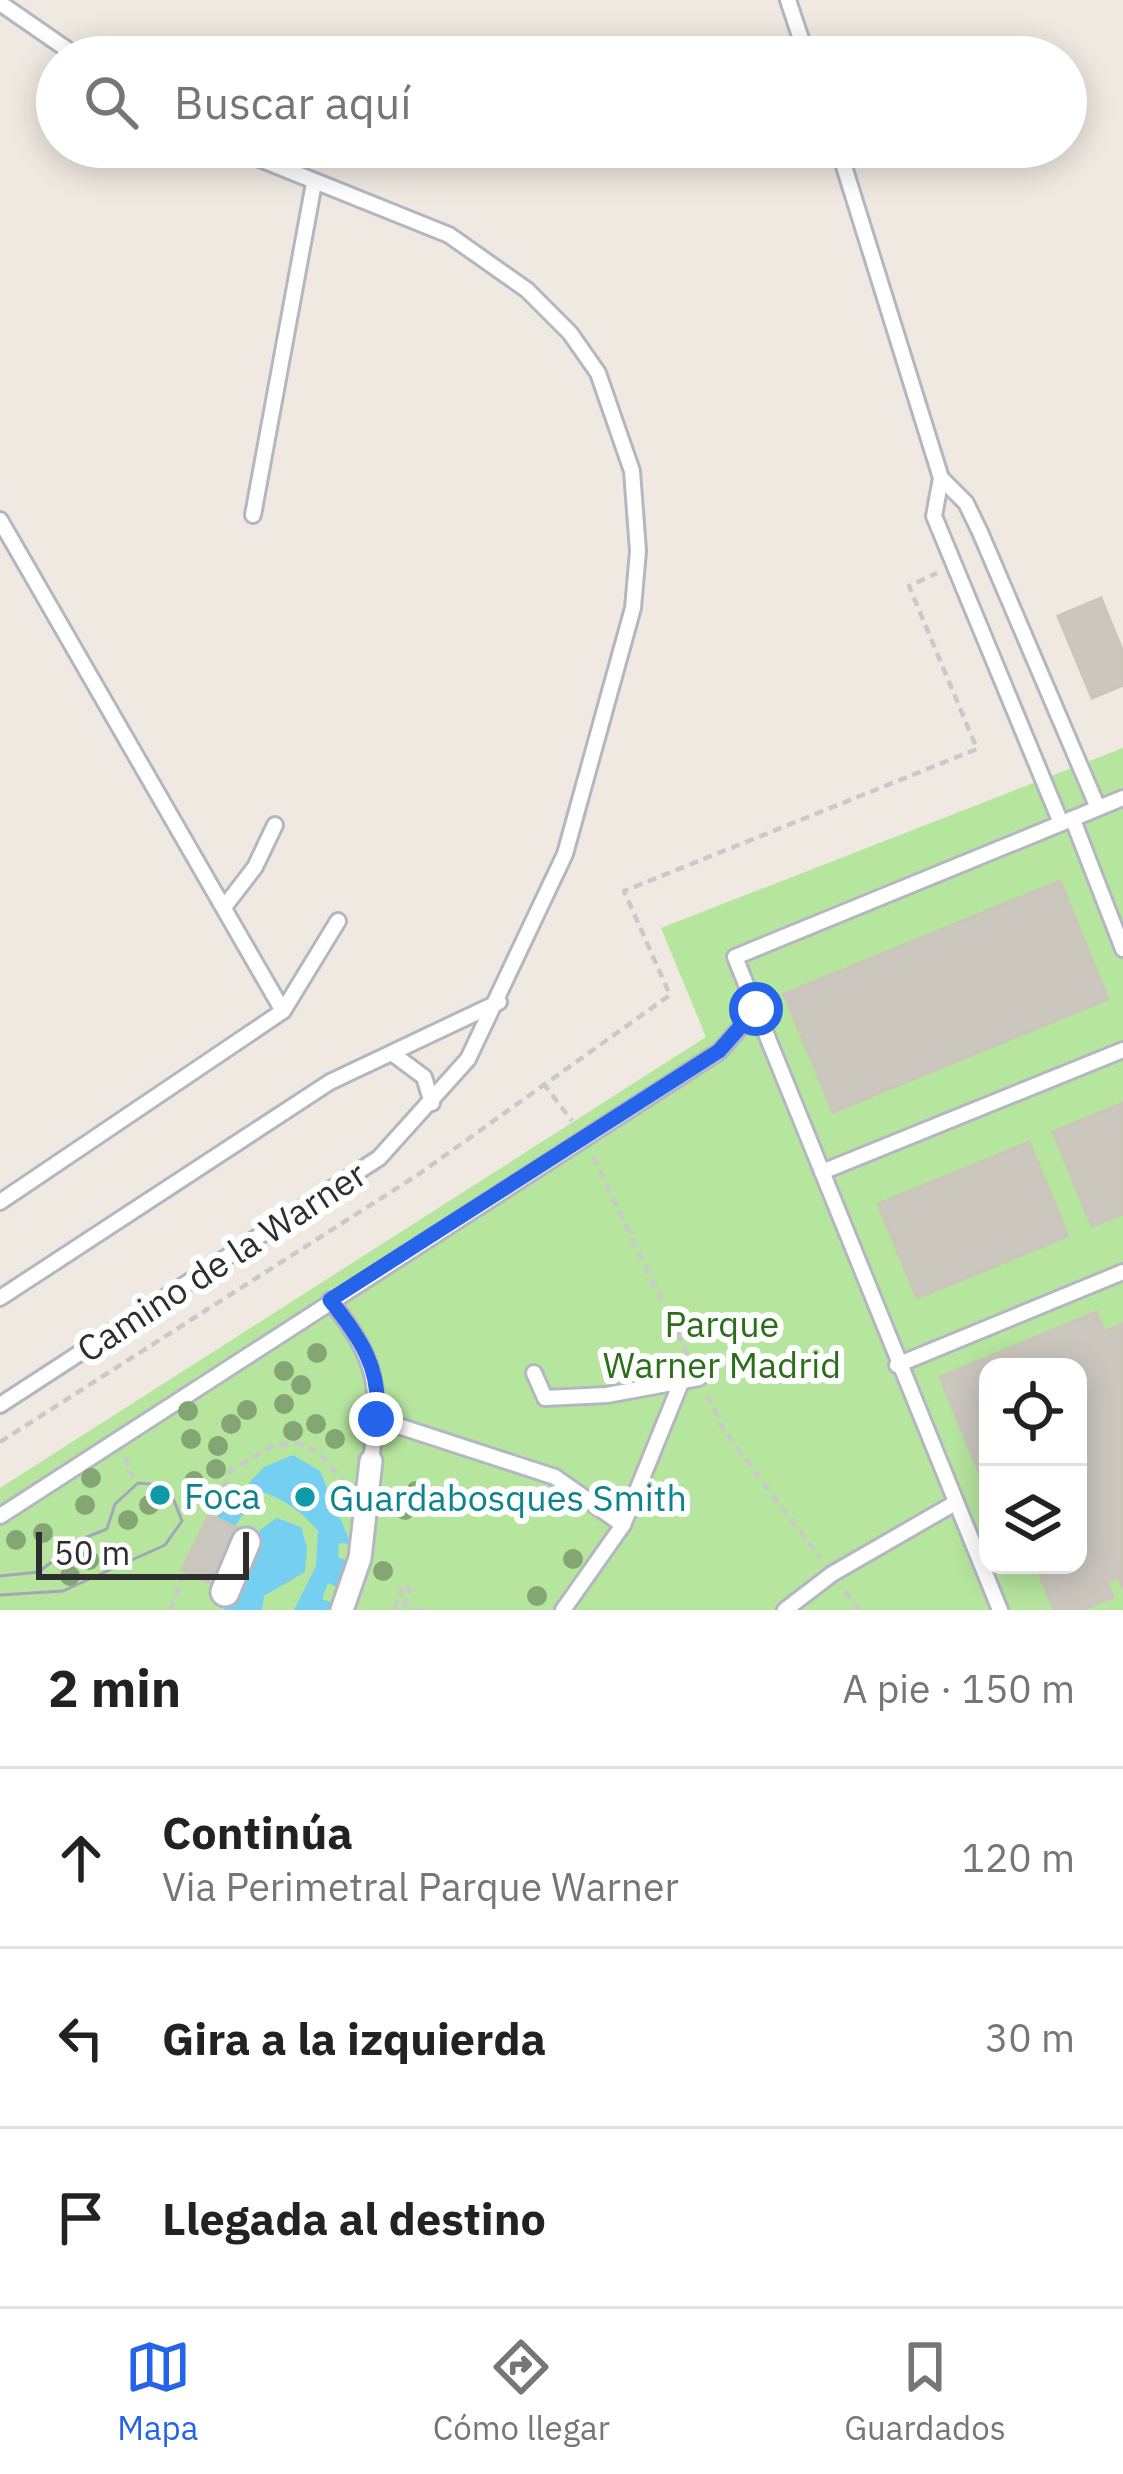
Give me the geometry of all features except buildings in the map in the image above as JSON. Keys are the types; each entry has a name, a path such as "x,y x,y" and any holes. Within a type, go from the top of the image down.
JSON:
{"street":[{"path":"342,1610 359,1558 371,1462"},
{"path":"225,1592 246,1542"}],"lane":[{"path":"788,0 800,36"},
{"path":"0,3 48,36"},
{"name":"Camino de la Warner","path":"0,1405 379,1158 468,1059 499,1002 565,854 633,608 638,551 632,471 598,373 569,333 527,290 449,235 279,168"},
{"path":"845,168 941,478 966,503 980,532 1098,808"},
{"path":"253,515 314,183"},
{"path":"941,478 934,516 953,566 1123,949"},
{"path":"0,520 284,1011"},
{"path":"1000,1610 735,957 1123,798"},
{"path":"225,906 255,867 275,826"},
{"path":"0,1202 284,1011 338,921"},
{"path":"0,1298 330,1082 499,1002"},
{"path":"0,1516 719,1051 756,1009"},
{"path":"823,1172 1123,1050"},
{"path":"393,1054 424,1077 432,1103"},
{"path":"897,1365 1123,1272"},
{"path":"330,1300 370,1358 380,1396 371,1462"},
{"path":"534,1373 545,1398 680,1385 699,1378"},
{"path":"562,1610 622,1525 680,1385"},
{"path":"376,1419 555,1477 622,1525"},
{"path":"785,1610 832,1574 955,1503"}],"path":[{"path":"0,1442 419,1174 670,994 624,891 976,749 909,586 953,566"},
{"path":"542,1082 583,1135 725,1432 859,1610"},
{"path":"212,1516 230,1471 272,1446 296,1444 319,1452 365,1510"},
{"path":"125,1458 133,1478"},
{"path":"170,1610 185,1571"},
{"path":"394,1610 403,1586 410,1589 408,1610 430,1610"}],"green space":[{"name":"Parque Warner Madrid","path":"1123,748 1123,1610 0,1610 0,1488 706,1037 661,928"}],"water":[{"path":"293,1455 320,1471 351,1544 339,1543 338,1557 348,1561 337,1587 328,1583 322,1599 333,1603 330,1610 294,1610 316,1566 318,1531 298,1511 257,1491 235,1527 216,1518 264,1467"},
{"path":"277,1518 301,1527 307,1548 305,1572 264,1596 262,1610 224,1610 261,1529"}],"tram line":[{"path":"0,1576 39,1572 79,1540 107,1529 115,1504 138,1483 161,1485 171,1493 182,1521 165,1545 63,1591 0,1595"}],"place":[{"name":"Foca","path":"160,1495"},
{"name":"Guardabosques Smith","path":"305,1497"}],"route":[{"path":"376,1419 380,1396 370,1358 330,1300 719,1051 756,1009"}]}
